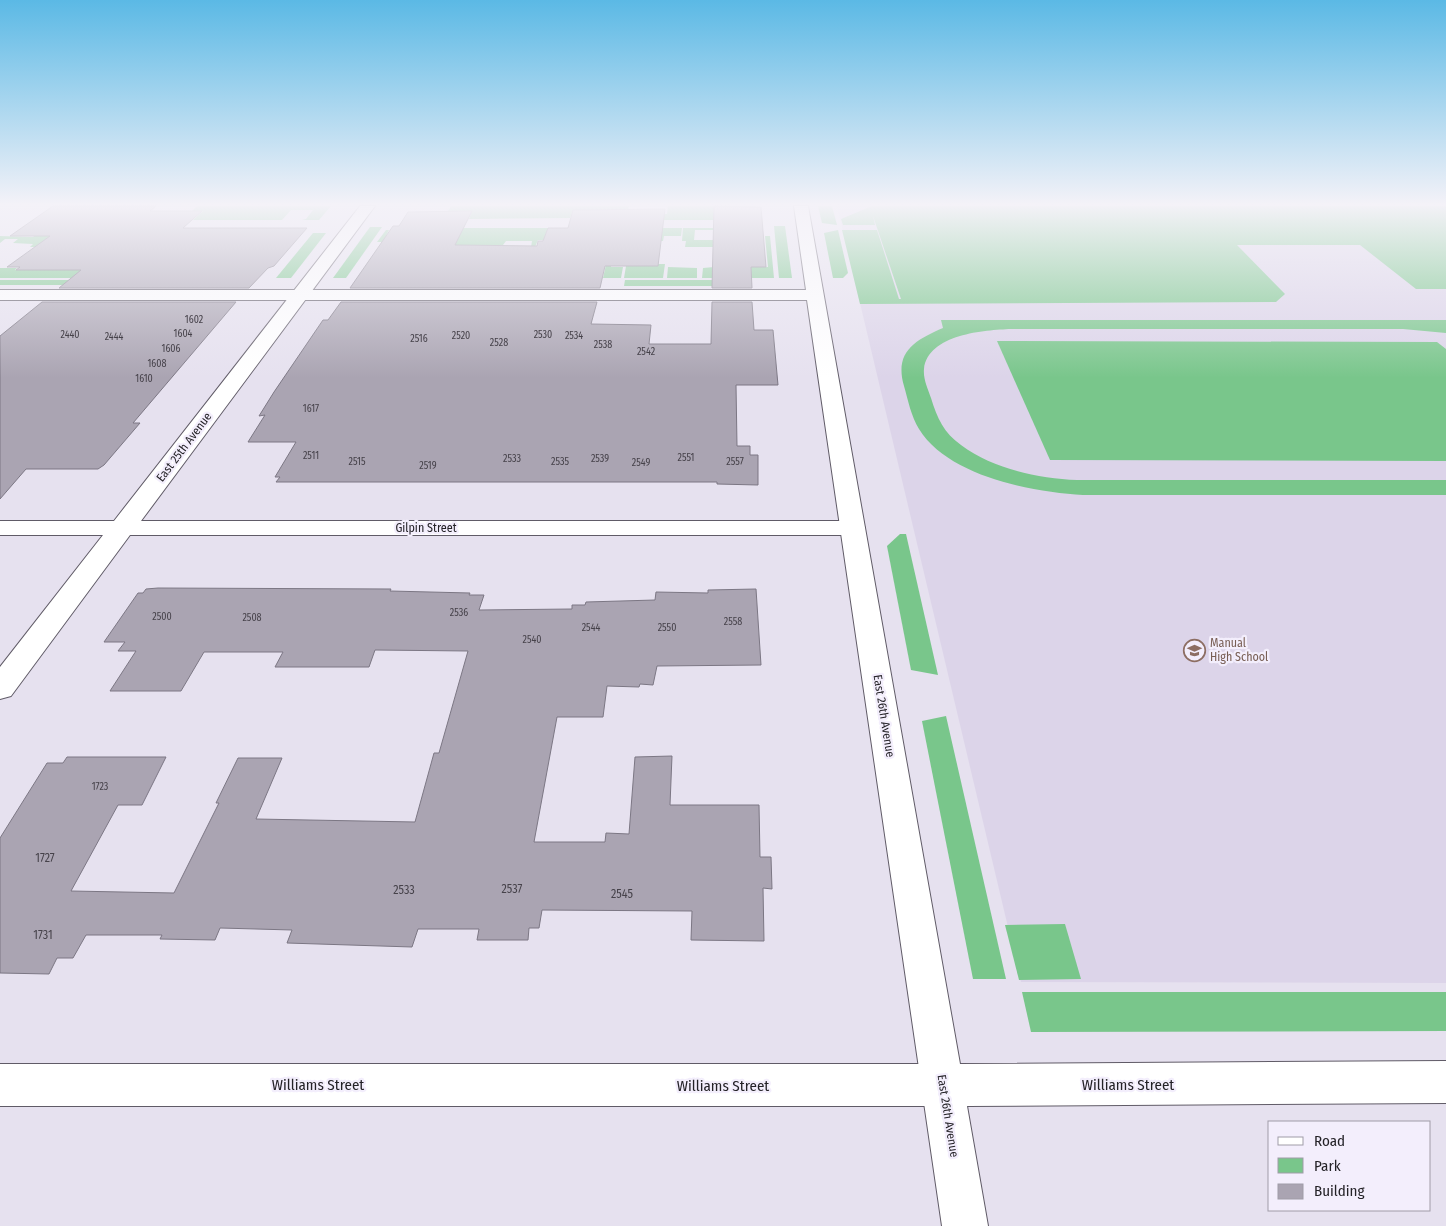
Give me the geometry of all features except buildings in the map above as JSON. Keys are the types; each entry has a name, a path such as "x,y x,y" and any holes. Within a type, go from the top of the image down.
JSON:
{"street":[{"name":"East 25th Avenue","path":"0,688 324,263"},
{"name":"East 26th Avenue","path":"810,263 965,1226"},
{"path":"0,295 815,295"},
{"name":"Gilpin Street","path":"0,528 853,528"},
{"name":"Williams Street","path":"0,1085 943,1085 1446,1082"}],"shaded area":[{"name":"Manual High School","path":"851,263 1446,263 1446,983 1021,982"}],"green space":[{"path":"102,263 147,263 102,278 0,278 0,268 17,268 15,270 82,270"},
{"path":"288,263 303,263 291,278 276,278"},
{"path":"344,263 356,263 346,278 333,278"},
{"path":"606,263 612,263 611,267 623,267 621,278 603,278"},
{"path":"639,263 665,264 663,278 624,278 626,266 638,266"},
{"path":"714,263 723,263 730,278 702,278 703,268 714,267"},
{"path":"768,263 773,263 774,278 733,278 733,267 768,267"},
{"path":"778,263 790,263 792,278 779,278"},
{"path":"830,263 846,263 848,273 843,278 833,278"},
{"path":"850,263 888,263 899,299 901,299 889,263 1255,263 1285,294 1276,302 860,304"},
{"path":"1383,263 1446,263 1446,289 1416,289"},
{"path":"668,267 697,268 697,278 667,278"},
{"path":"0,280 160,280 155,285 0,285"},
{"path":"625,280 729,280 729,286 624,286"},
{"path":"941,320 1446,320 1446,333 1403,329 1011,329 987,331 959,336 946,341 928,357 924,373 933,405 950,435 974,453 1016,471 1077,480 1446,480 1446,495 1083,495 1040,490 992,478 970,470 950,459 932,445 919,429 910,408 904,386 902,364 909,349 924,337 943,328"},
{"path":"997,341 1437,342 1446,349 1446,461 1050,460"},
{"path":"900,534 906,534 938,675 911,670 887,546"},
{"path":"946,716 1006,979 973,979 922,721"},
{"path":"1065,924 1081,979 1019,980 1005,925"},
{"path":"1022,992 1446,992 1446,1031 1031,1032"}],"place":[{"name":"Manual High School","path":"1194,650"}]}
